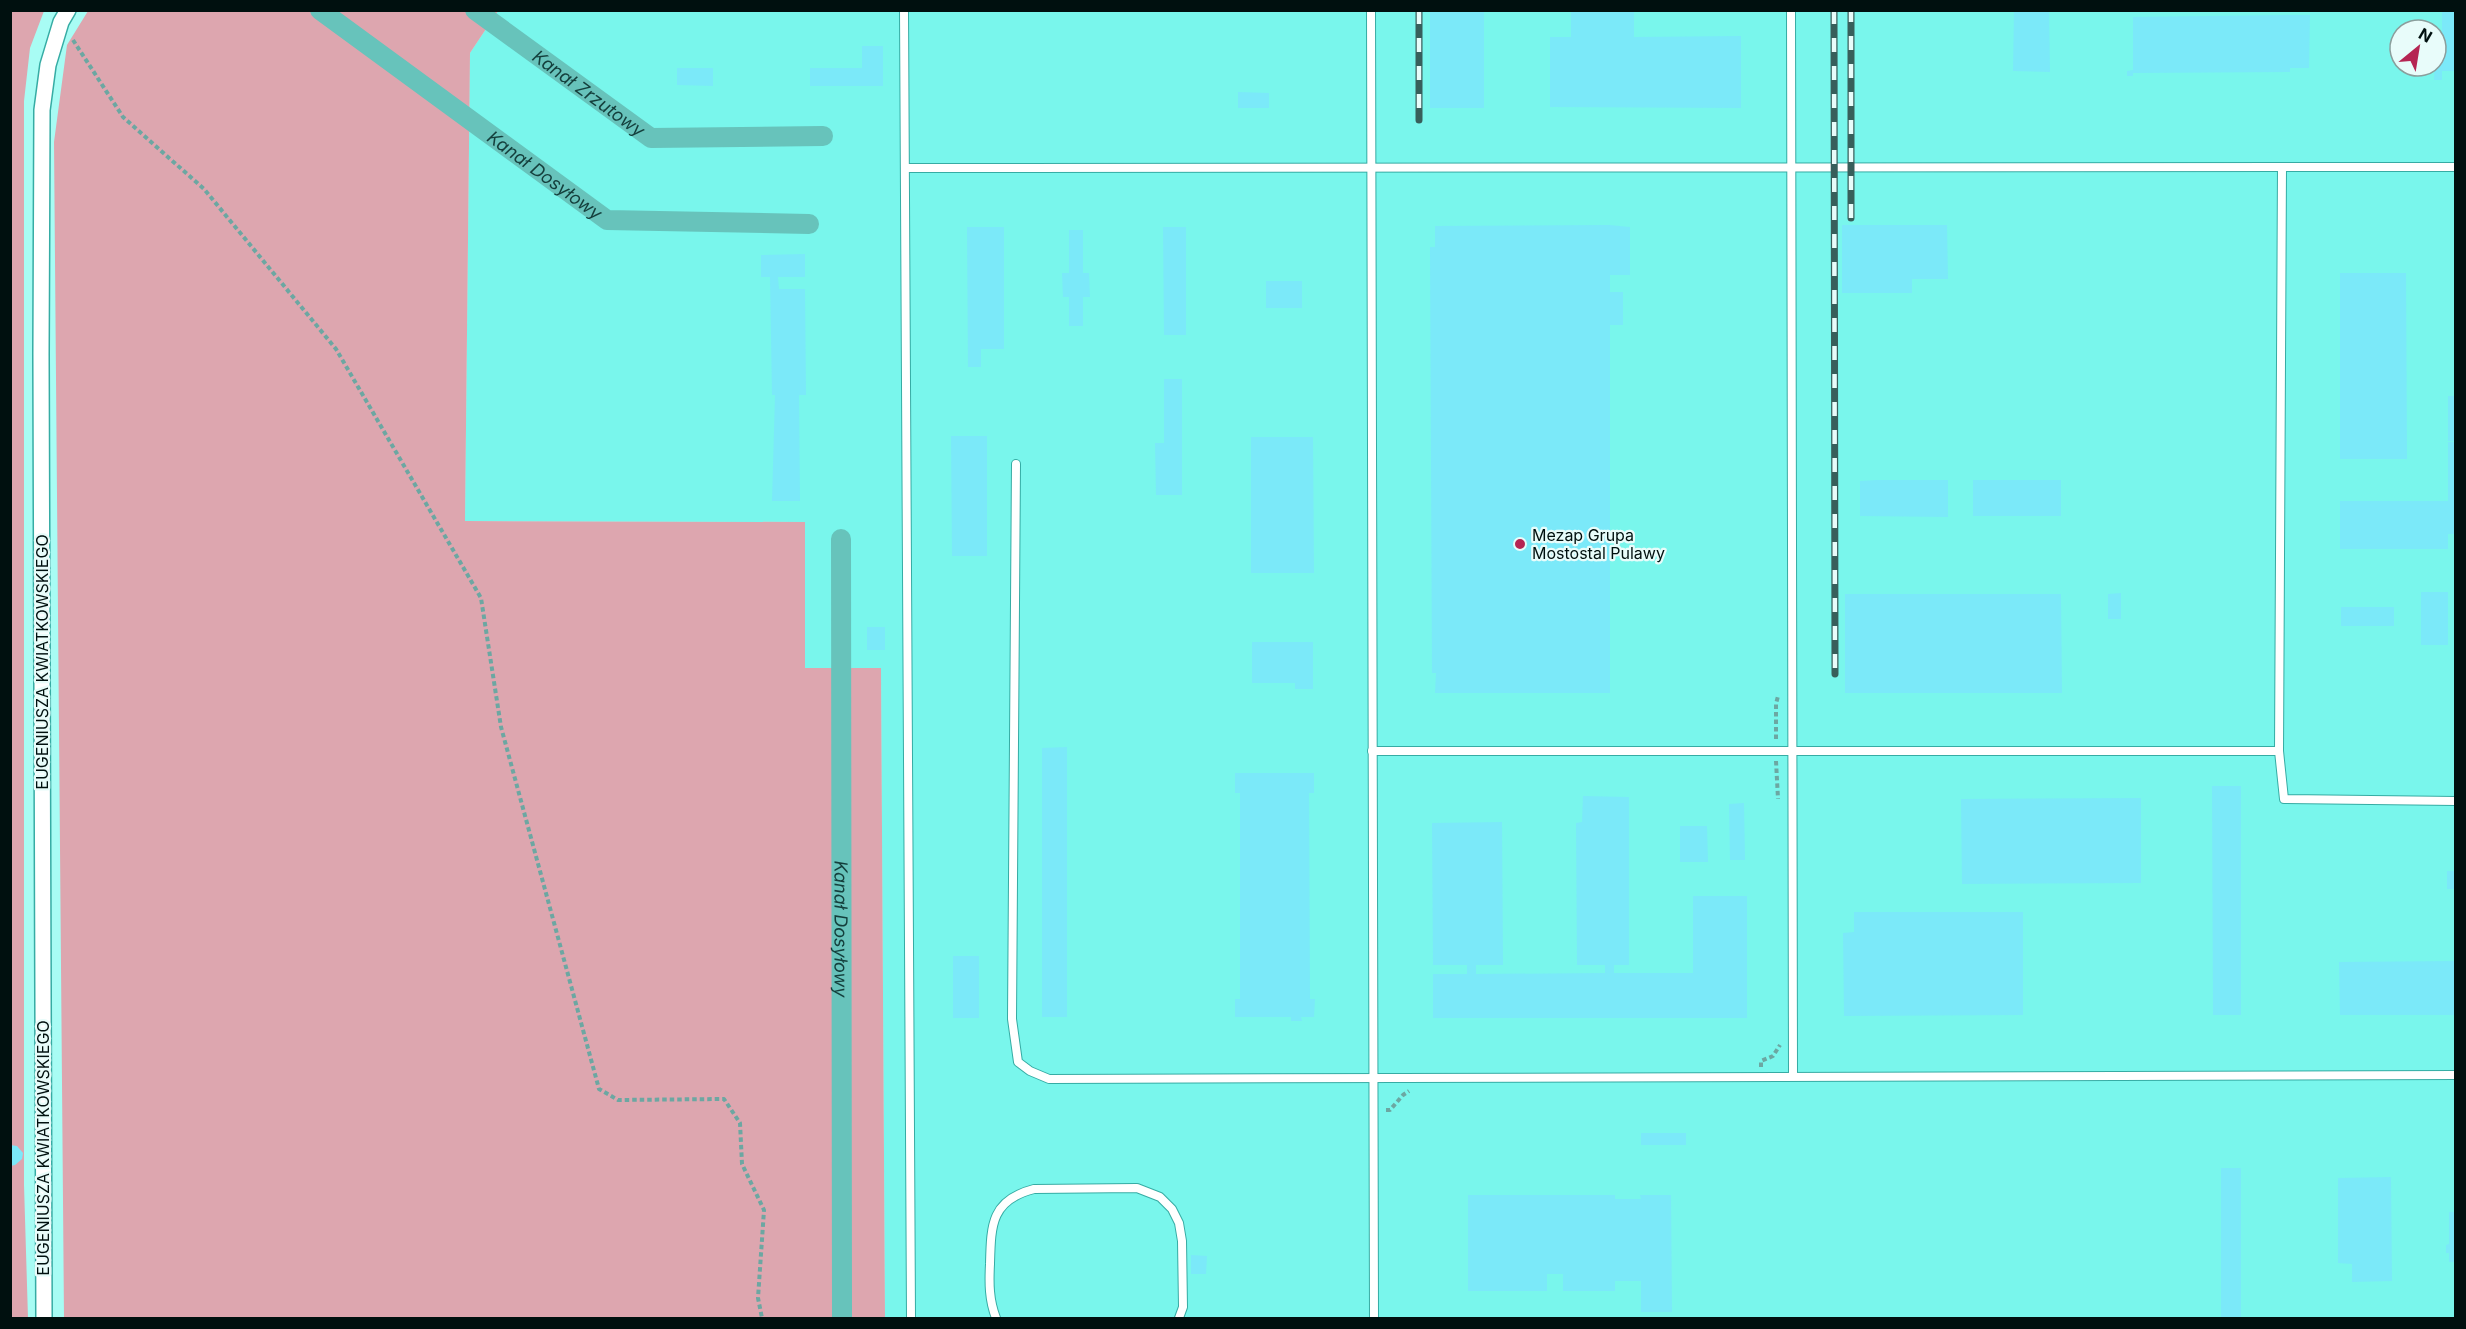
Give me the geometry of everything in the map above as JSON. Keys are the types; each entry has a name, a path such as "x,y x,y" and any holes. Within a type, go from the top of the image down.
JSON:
{"street":[{"name":"EUGENIUSZA KWIATKOWSKIEGO","path":"44,1318 42,110 48,65 65,16"}],"lane":[{"path":"904,10 911,1318"},
{"path":"1371,10 1374,1318"},
{"path":"1791,10 1793,1075"},
{"path":"2282,167 2279,751 2284,799 2456,801"},
{"path":"905,168 2456,167"},
{"path":"1016,464 1012,1019 1018,1062 1030,1071 1049,1079 1793,1075 2456,1075"},
{"path":"1372,751 2279,751"},
{"path":"996,1318 991,1304 989,1285 991,1228 995,1215 1005,1202 1017,1193 1034,1189 1137,1188 1160,1197 1172,1209 1179,1224 1182,1241 1183,1307 1179,1318"}],"path":[{"path":"65,16 123,117 204,189 336,349 481,598 501,727 599,1089 618,1100 724,1099 740,1123 742,1164 764,1210 758,1298 762,1318"}],"shaded area":[{"path":"10,11 44,11 30,48 24,101 24,1185 28,1318 10,1318"},
{"path":"88,11 498,11 470,53 465,521 805,522 805,668 881,668 885,1318 64,1318 54,142 67,45"},
{"path":"498,11 2455,11 2455,1318 885,1318 881,669 805,668 805,522 465,521 470,53"}],"building":[{"path":"1430,10 1484,10 1484,108 1430,108"},
{"path":"1571,10 1634,10 1634,37 1741,36 1741,108 1550,107 1550,37 1571,37"},
{"path":"2014,10 2049,10 2050,72 2013,71"},
{"path":"2442,10 2456,10 2456,71 2448,71 2448,18 2442,18"},
{"path":"2310,15 2309,68 2290,68 2290,72 2133,73 2133,76 2127,76 2127,71 2133,70 2133,17"},
{"path":"862,46 883,46 883,86 810,86 810,68 862,68"},
{"path":"677,68 713,68 713,86 677,85"},
{"path":"1238,92 1269,93 1269,108 1238,108"},
{"path":"1609,225 1630,227 1630,275 1610,275 1610,292 1623,292 1623,325 1610,325 1610,693 1435,693 1436,673 1432,673 1430,247 1435,247 1435,226"},
{"path":"1842,225 1947,225 1948,279 1912,279 1912,293 1842,293"},
{"path":"967,227 1004,227 1004,349 981,349 981,367 968,367"},
{"path":"1163,227 1186,227 1186,335 1164,335"},
{"path":"1069,230 1083,230 1083,273 1089,273 1090,297 1083,297 1083,326 1069,326 1069,297 1063,297 1062,273 1069,273"},
{"path":"805,254 805,277 778,277 779,289 805,289 806,395 799,395 800,501 772,501 775,395 772,395 770,277 761,277 761,255"},
{"path":"2340,273 2406,273 2407,459 2340,459"},
{"path":"1266,281 1302,281 1302,308 1266,308"},
{"path":"1164,379 1182,379 1182,495 1156,495 1155,443 1164,443"},
{"path":"2448,396 2456,396 2456,441 2448,441"},
{"path":"951,436 987,436 987,556 952,556"},
{"path":"1251,437 1313,437 1314,573 1251,573"},
{"path":"2448,442 2456,442 2456,534 2448,534 2448,549 2340,549 2340,501 2448,501"},
{"path":"1948,480 1948,517 1860,516 1860,481"},
{"path":"1973,480 2061,480 2061,516 1973,516"},
{"path":"2421,592 2448,592 2448,645 2421,645"},
{"path":"2121,593 2121,619 2108,619 2108,594"},
{"path":"1845,594 2061,594 2062,693 1845,693"},
{"path":"2341,607 2394,607 2394,626 2341,626"},
{"path":"867,627 885,627 885,650 867,650"},
{"path":"1252,642 1313,642 1313,689 1295,689 1295,683 1252,683"},
{"path":"1067,747 1067,1017 1042,1017 1042,748"},
{"path":"1235,773 1314,773 1314,793 1309,793 1310,999 1315,999 1314,1017 1301,1017 1302,1021 1291,1021 1291,1017 1235,1017 1235,999 1240,999 1240,793 1235,793"},
{"path":"2212,786 2241,786 2241,1015 2213,1015"},
{"path":"1583,796 1629,797 1629,965 1614,965 1614,973 1693,973 1693,896 1747,896 1747,1018 1433,1018 1433,974 1467,974 1467,965 1433,965 1432,823 1502,822 1503,965 1476,965 1476,974 1605,973 1605,965 1577,965 1576,823 1582,822"},
{"path":"2141,798 2141,883 1962,884 1961,799"},
{"path":"1744,803 1745,860 1730,860 1729,804"},
{"path":"1680,826 1707,826 1708,862 1680,862"},
{"path":"2447,871 2456,871 2456,889 2447,889"},
{"path":"1854,912 2023,912 2023,1015 1844,1016 1843,933 1854,932"},
{"path":"953,956 979,956 979,1018 953,1018"},
{"path":"2456,961 2456,1015 2340,1015 2339,962"},
{"path":"1641,1133 1686,1133 1686,1145 1641,1145"},
{"path":"10,1145 17,1146 23,1153 22,1159 10,1166"},
{"path":"2221,1168 2241,1168 2241,1318 2221,1318"},
{"path":"2391,1177 2392,1281 2352,1282 2352,1264 2338,1263 2338,1178"},
{"path":"1468,1195 1615,1195 1615,1199 1641,1199 1640,1195 1671,1195 1672,1312 1641,1312 1641,1281 1615,1281 1615,1291 1563,1291 1563,1274 1547,1274 1547,1291 1468,1291"},
{"path":"2449,1212 2456,1212 2456,1262 2449,1262 2449,1253 2446,1253 2446,1245 2449,1244"},
{"path":"1191,1255 1207,1256 1206,1274 1191,1274"}],"waterway":[{"name":"Kanał Dosyłowy","path":"320,10 607,220 809,224"},
{"name":"Kanał Zrzutowy","path":"475,10 651,138 823,136"},
{"name":"Kanał Dosyłowy","path":"841,539 842,1318"}],"railway":[{"path":"1419,10 1419,120"},
{"path":"1834,10 1835,674"},
{"path":"1851,10 1851,218"}],"place":[{"name":"Mezap Grupa Mostostal Pulawy","path":"1520,544"}]}
